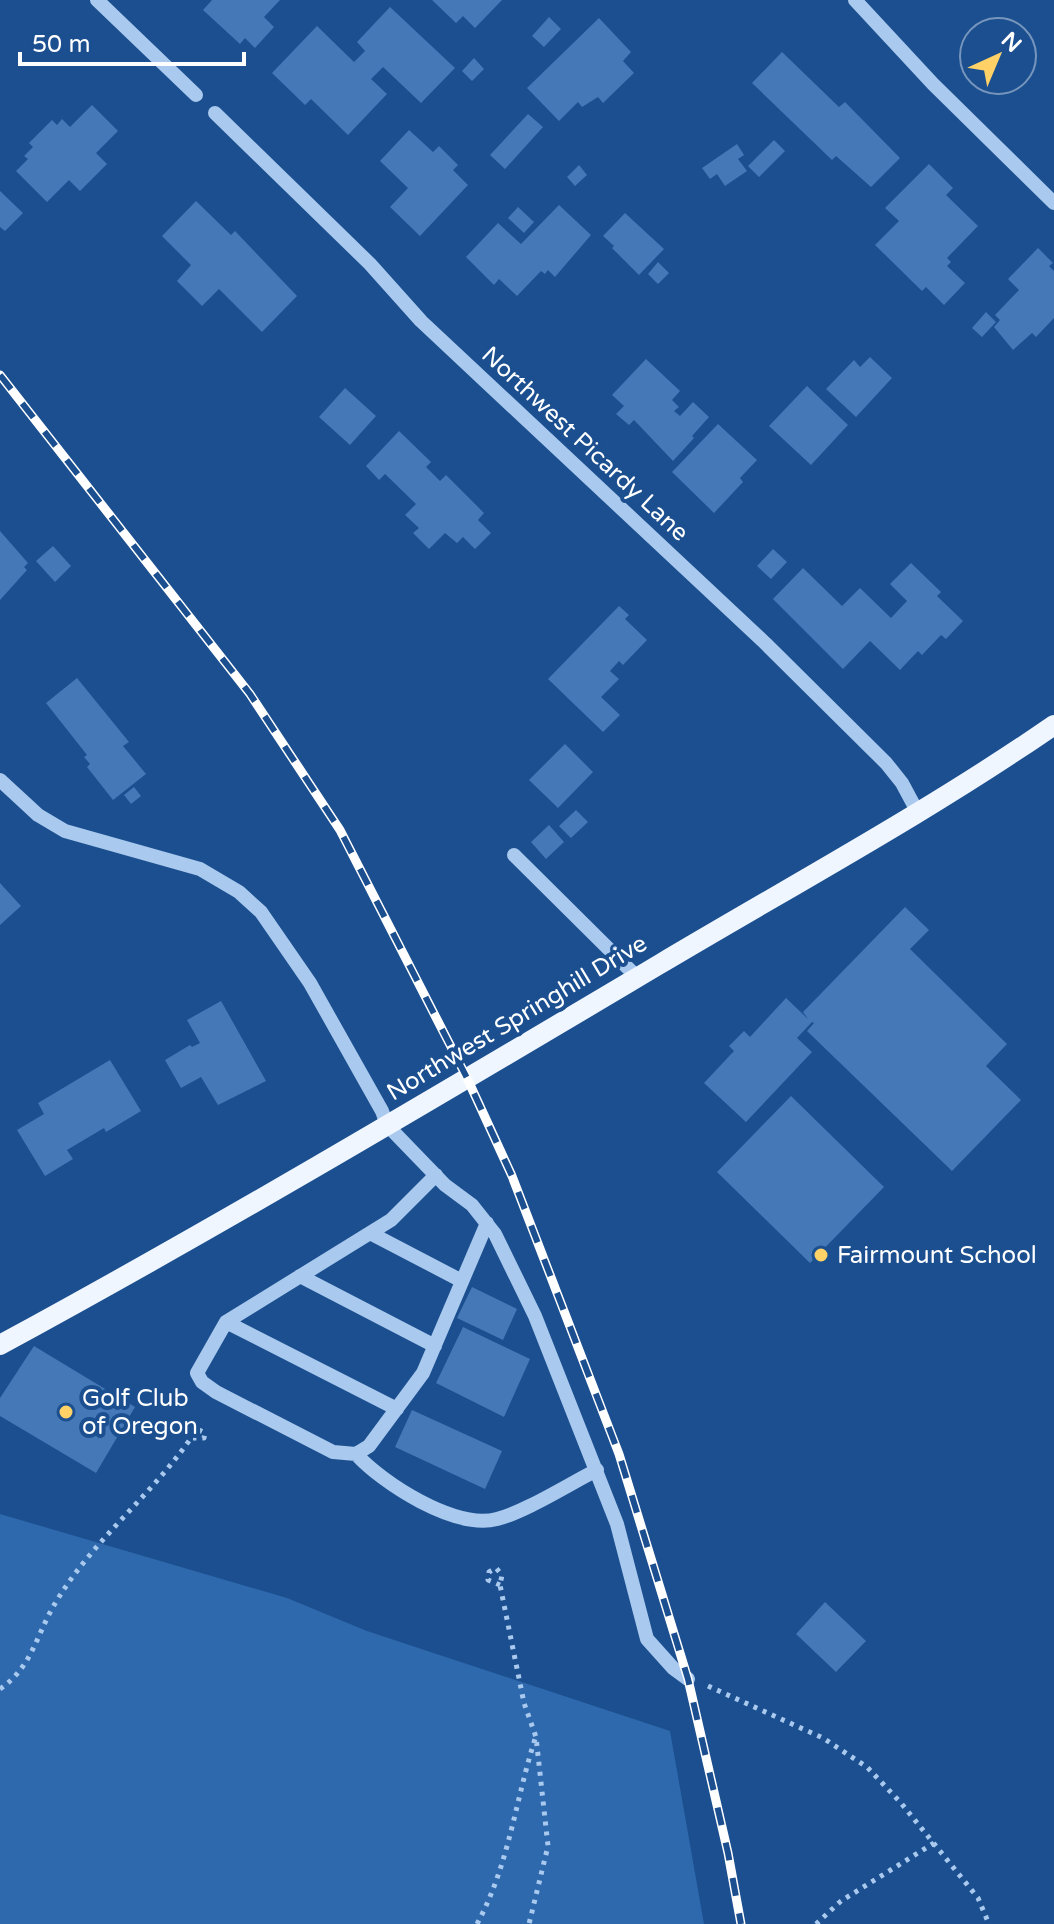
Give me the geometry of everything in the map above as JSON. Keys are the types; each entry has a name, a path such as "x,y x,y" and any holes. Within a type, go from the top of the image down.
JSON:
{"main road":[{"name":"Northwest Springhill Drive","path":"0,1345 146,1266 387,1125 917,811 1054,725"}],"street":[{"path":"97,0 196,95"},
{"path":"855,0 933,84 1054,203"},
{"name":"Northwest Picardy Lane","path":"215,113 370,264 421,321 765,643 886,763 902,783 917,811"},
{"path":"0,780 38,815 65,831 200,869 239,892 261,912 310,983 387,1125 436,1175 472,1205 495,1234 535,1316 597,1470 617,1524 647,1639 664,1659 688,1679"},
{"path":"514,855 637,977"},
{"path":"436,1175 391,1220 226,1322 197,1373 202,1382 333,1452 356,1454 369,1446 423,1373 487,1223"},
{"path":"370,1233 462,1281"},
{"path":"300,1276 435,1346"},
{"path":"226,1322 397,1409"},
{"path":"356,1454 389,1484 467,1520 495,1520 597,1470"}],"path":[{"path":"0,1689 16,1678 76,1570 178,1459 193,1438"},
{"path":"500,1585 518,1680 536,1737 548,1846 529,1924"},
{"path":"688,1679 726,1692 849,1753 883,1783 934,1843 978,1898 989,1924"},
{"path":"477,1924 501,1873 536,1737"},
{"path":"816,1924 841,1901 934,1843"}],"shaded area":[{"path":"0,1514 287,1598 367,1631 670,1731 704,1924 0,1924"}],"building":[{"path":"212,0 280,0 264,17 274,27 255,48 245,38 240,44 203,10"},
{"path":"432,0 502,0 475,28 463,16 456,23"},
{"path":"390,7 455,68 421,103 383,67 371,79 387,94 348,135 311,99 305,105 272,73 317,26 354,62 365,51 357,42"},
{"path":"549,17 561,29 544,47 532,36"},
{"path":"599,18 631,52 623,61 634,73 603,103 598,97 582,107 578,102 559,121 527,88"},
{"path":"782,52 839,107 845,102 900,158 871,187 836,156 832,160 752,83"},
{"path":"474,58 484,69 472,81 462,71"},
{"path":"92,105 118,131 96,153 107,164 80,191 69,180 47,202 16,171 28,159 24,156 33,147 29,143 52,120 57,125 62,119 70,127"},
{"path":"528,114 543,127 505,169 490,155"},
{"path":"409,130 433,152 439,146 458,165 453,170 468,185 420,236 390,207 408,188 380,161"},
{"path":"774,140 785,151 759,177 748,166"},
{"path":"737,144 744,155 738,159 747,171 725,186 717,174 710,179 702,168"},
{"path":"929,164 953,188 946,195 978,226 947,258 951,262 947,266 965,283 944,305 926,287 922,291 875,245 899,221 885,208"},
{"path":"579,165 587,175 575,186 567,177"},
{"path":"0,191 23,213 5,231 0,227"},
{"path":"196,201 231,235 235,231 297,296 262,332 219,289 202,306 177,281 191,265 162,236"},
{"path":"559,205 591,235 555,277 548,270 545,274 541,271 517,296 499,279 494,285 466,257 498,223 521,244"},
{"path":"518,207 534,222 524,233 508,218"},
{"path":"625,213 664,249 639,275 603,236"},
{"path":"1038,248 1053,263 1049,266 1054,271 1054,318 1036,337 1032,333 1013,350 994,327 1000,320 995,315 1019,290 1008,279"},
{"path":"658,262 669,273 658,284 648,274"},
{"path":"986,312 996,322 982,337 972,328"},
{"path":"870,357 892,378 856,417 826,389 854,360 860,367"},
{"path":"646,359 680,391 672,400 679,407 674,411 680,416 693,402 709,417 673,461 634,420 629,425 616,414 624,406 612,395"},
{"path":"807,386 848,425 811,465 769,426"},
{"path":"345,388 376,416 350,445 319,417"},
{"path":"718,424 757,460 740,478 743,482 714,513 672,472"},
{"path":"399,431 431,462 426,467 440,481 446,475 484,513 478,520 491,533 475,549 463,537 457,543 445,533 429,549 413,533 419,528 405,515 416,504 385,474 379,480 366,466"},
{"path":"0,531 28,563 24,567 27,570 0,600"},
{"path":"53,546 71,566 55,582 36,561"},
{"path":"773,549 787,562 771,579 757,566"},
{"path":"911,563 941,592 937,596 963,621 946,639 941,635 922,655 918,651 900,670 870,641 843,669 773,599 803,568 842,606 860,588 891,618 907,601 890,584"},
{"path":"619,606 629,615 625,619 647,640 623,665 619,661 610,671 619,679 601,697 620,715 603,732 548,679"},
{"path":"77,678 129,742 123,746 146,774 113,800 87,767 90,764 84,757 87,755 46,703"},
{"path":"565,744 593,772 558,808 529,780"},
{"path":"134,787 141,796 131,804 124,795"},
{"path":"576,810 588,822 571,838 559,826"},
{"path":"549,825 564,842 546,859 531,842"},
{"path":"0,883 21,906 0,925"},
{"path":"905,907 929,930 910,949 1007,1044 986,1066 1021,1100 952,1171 807,1031 812,1022 797,1038 812,1052 746,1122 704,1083 734,1051 729,1046 744,1031 750,1037 786,998 808,1019 803,1012"},
{"path":"221,1001 266,1081 218,1105 201,1077 181,1088 165,1060 190,1045 200,1043 187,1020"},
{"path":"110,1060 141,1111 67,1150 73,1159 45,1176 17,1130 44,1114 38,1103"},
{"path":"791,1096 884,1187 810,1263 717,1172"},
{"path":"472,1287 517,1309 503,1340 457,1318"},
{"path":"463,1327 530,1359 504,1417 436,1383"},
{"name":"Golf Club of Oregon","path":"34,1346 135,1407 96,1473 0,1416 0,1398"},
{"path":"412,1410 502,1451 485,1489 395,1447"},
{"path":"825,1602 866,1641 836,1672 796,1634"}],"railway":[{"path":"0,375 250,694 340,830 467,1078 512,1176 619,1454 688,1679 741,1924"}],"place":[{"name":"Fairmount School","path":"821,1255"},
{"name":"Golf Club of Oregon","path":"66,1412"}]}
